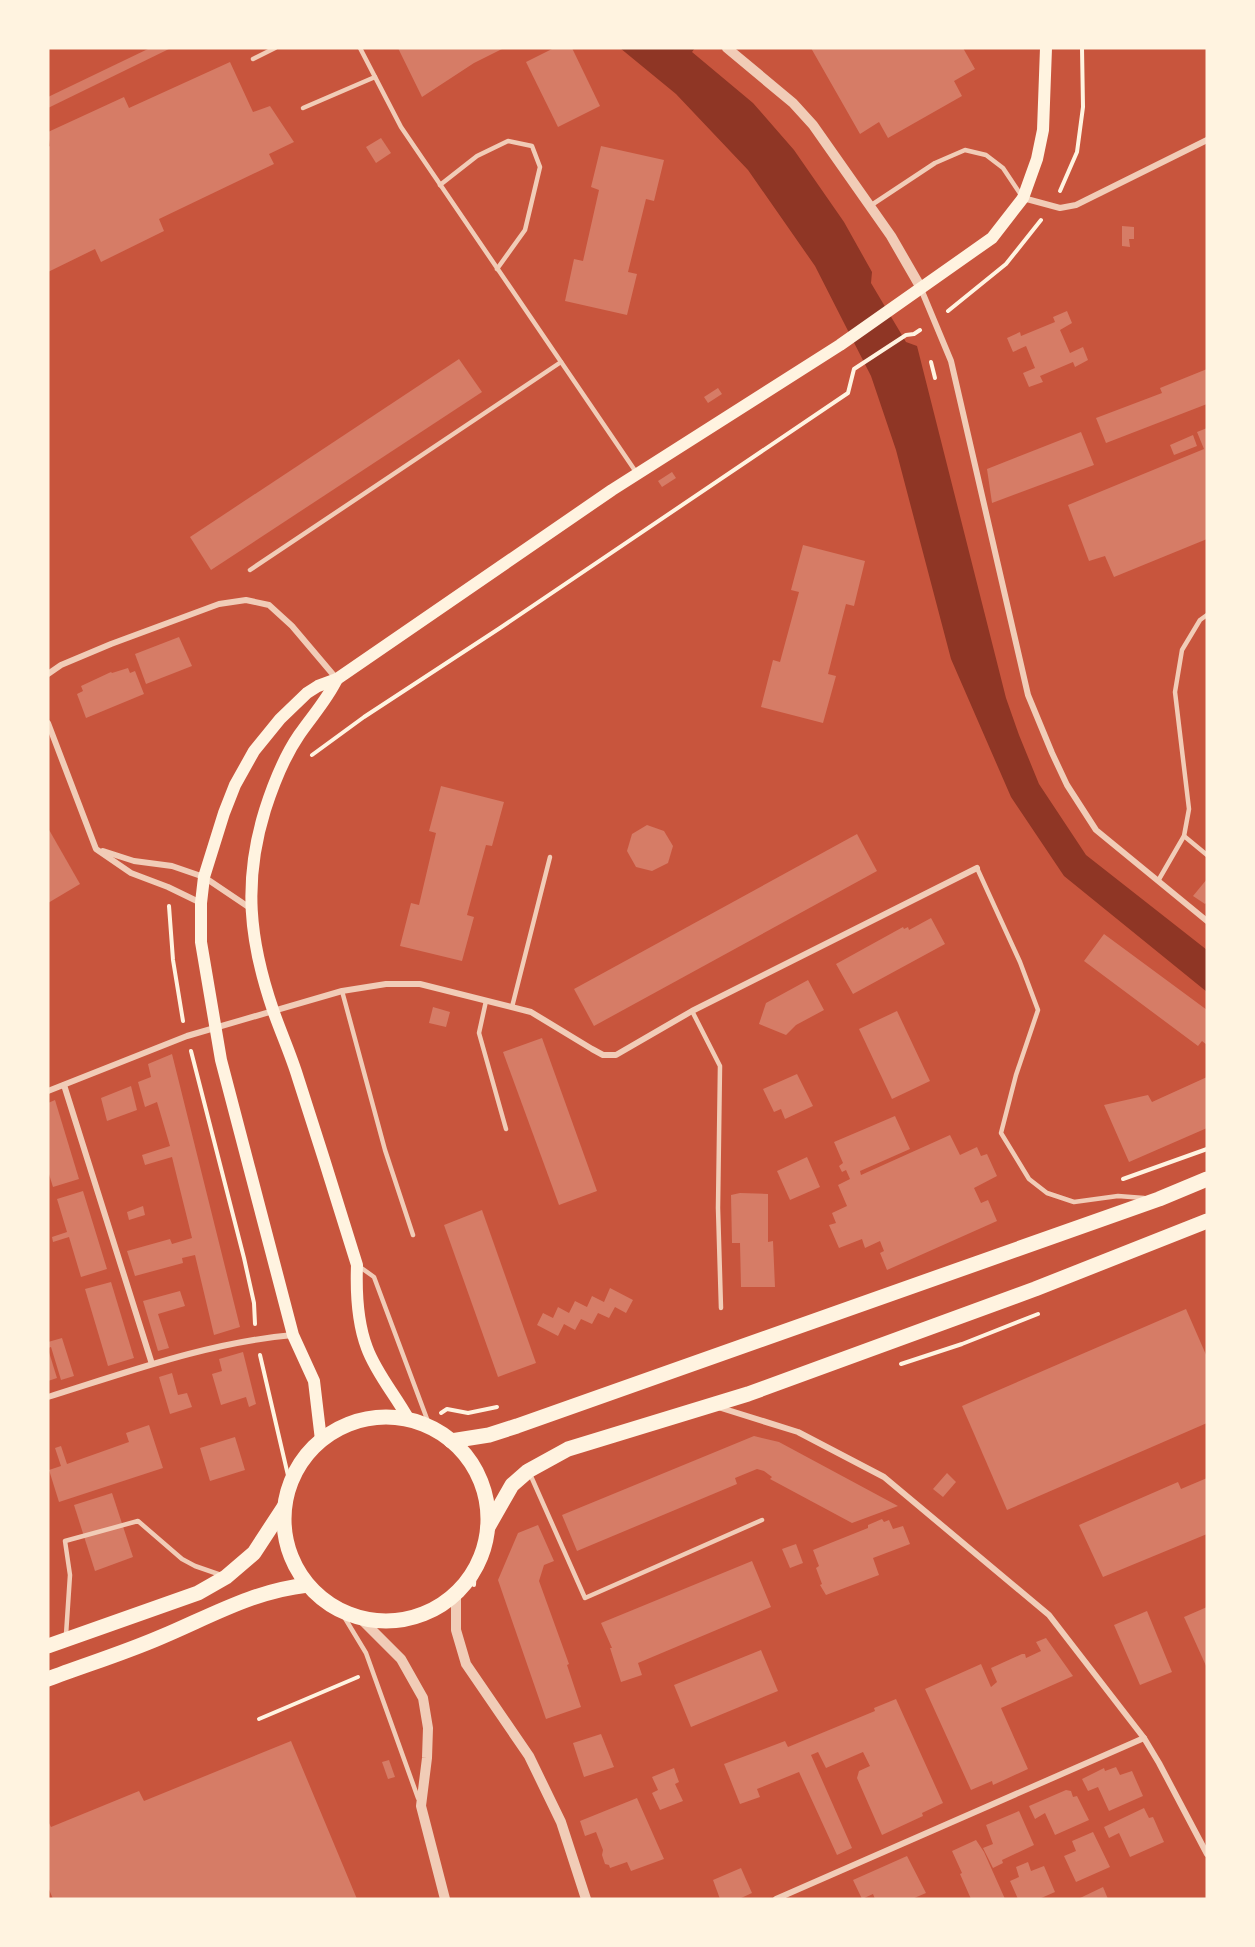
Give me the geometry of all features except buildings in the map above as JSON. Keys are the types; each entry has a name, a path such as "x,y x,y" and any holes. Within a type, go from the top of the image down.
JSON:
{"main road":[{"path":"321,1440 314,1381 293,1335 221,1060 201,942 204,877 235,785 254,751 280,719 307,693 337,679 529,546 840,345 992,238 1023,198 1037,159 1043,130 1046,48"},
{"path":"337,679 329,697 298,736 275,783 257,838 250,908 256,952 273,1011 288,1048 357,1265 356,1287 361,1326 367,1348 409,1420"},
{"path":"451,1441 479,1437 517,1426 1159,1199 1207,1179"},
{"path":"488,1527 512,1485 528,1472 568,1449 759,1390 1035,1289 1207,1221"},
{"path":"378,1418 409,1420 430,1427 451,1441 480,1479 487,1503 488,1527 484,1548 475,1568 456,1593 435,1608 411,1618 385,1621 360,1618 340,1610 323,1599 308,1585 293,1562 285,1535 284,1507 290,1484 303,1460 321,1440 348,1425 378,1418"},
{"path":"48,1646 198,1593 226,1577 254,1553 284,1507"},
{"path":"48,1679 160,1638 254,1596 282,1588 308,1585"}],"street":[{"path":"726,48 793,103 813,125 891,236 921,288 951,361 1028,695 1067,785 1096,830 1207,921"},
{"path":"1023,198 1060,208 1076,205 1207,140"},
{"path":"48,674 61,665 101,648 219,603 246,600 268,605 292,627 337,679"},
{"path":"48,723 96,849 131,873 201,903"},
{"path":"96,849 134,861 172,866 204,877 250,908"},
{"path":"48,1091 187,1036 342,991 386,984 420,984 531,1012 603,1054 616,1055 692,1011 977,868"},
{"path":"64,1085 152,1364"},
{"path":"48,1397 152,1364 256,1338 293,1335"},
{"path":"712,1405 798,1432 885,1477 1049,1615 1144,1738 1207,1854"},
{"path":"456,1593 456,1630 466,1664 529,1756 561,1822 586,1899"},
{"path":"360,1618 401,1659 423,1698 428,1728 421,1806 445,1899"},
{"path":"776,1899 1144,1738"}],"lane":[{"path":"253,59 275,48"},
{"path":"360,48 401,127 638,474"},
{"path":"303,108 375,77"},
{"path":"440,185 477,156 508,141 532,146 540,168 525,230 497,269"},
{"path":"870,206 935,163 965,150 986,155 1003,168 1023,198"},
{"path":"250,570 561,362"},
{"path":"1158,881 1184,836 1189,809 1175,692 1182,650 1200,620 1207,615"},
{"path":"1184,836 1207,855"},
{"path":"512,1007 550,857"},
{"path":"977,868 1020,962 1038,1010 1016,1075 1001,1133 1029,1179 1047,1193 1074,1202 1118,1196 1159,1199"},
{"path":"342,991 385,1150 413,1235"},
{"path":"486,1000 479,1033 506,1129"},
{"path":"692,1011 720,1066 718,1208 721,1308"},
{"path":"357,1265 374,1277 430,1427"},
{"path":"528,1472 585,1598 762,1520"},
{"path":"66,1640 70,1575 65,1541 138,1521 182,1559 226,1577"},
{"path":"340,1610 366,1653 421,1806"}],"path":[{"path":"308,762 314,753 364,717 848,393 854,369 906,335 914,334"},
{"path":"168,888 173,960 182,1017 244,1258 254,1303 256,1338 290,1484"},
{"path":"259,1719 359,1677"}],"shaded area":[{"path":"620,48 695,48 692,52 753,103 794,150 844,222 872,272 871,283 906,342 917,346 1006,698 1039,784 1086,855 1207,950 1207,992 1064,876 1011,797 951,659 896,450 871,376 815,266 748,170 676,94"}]}
